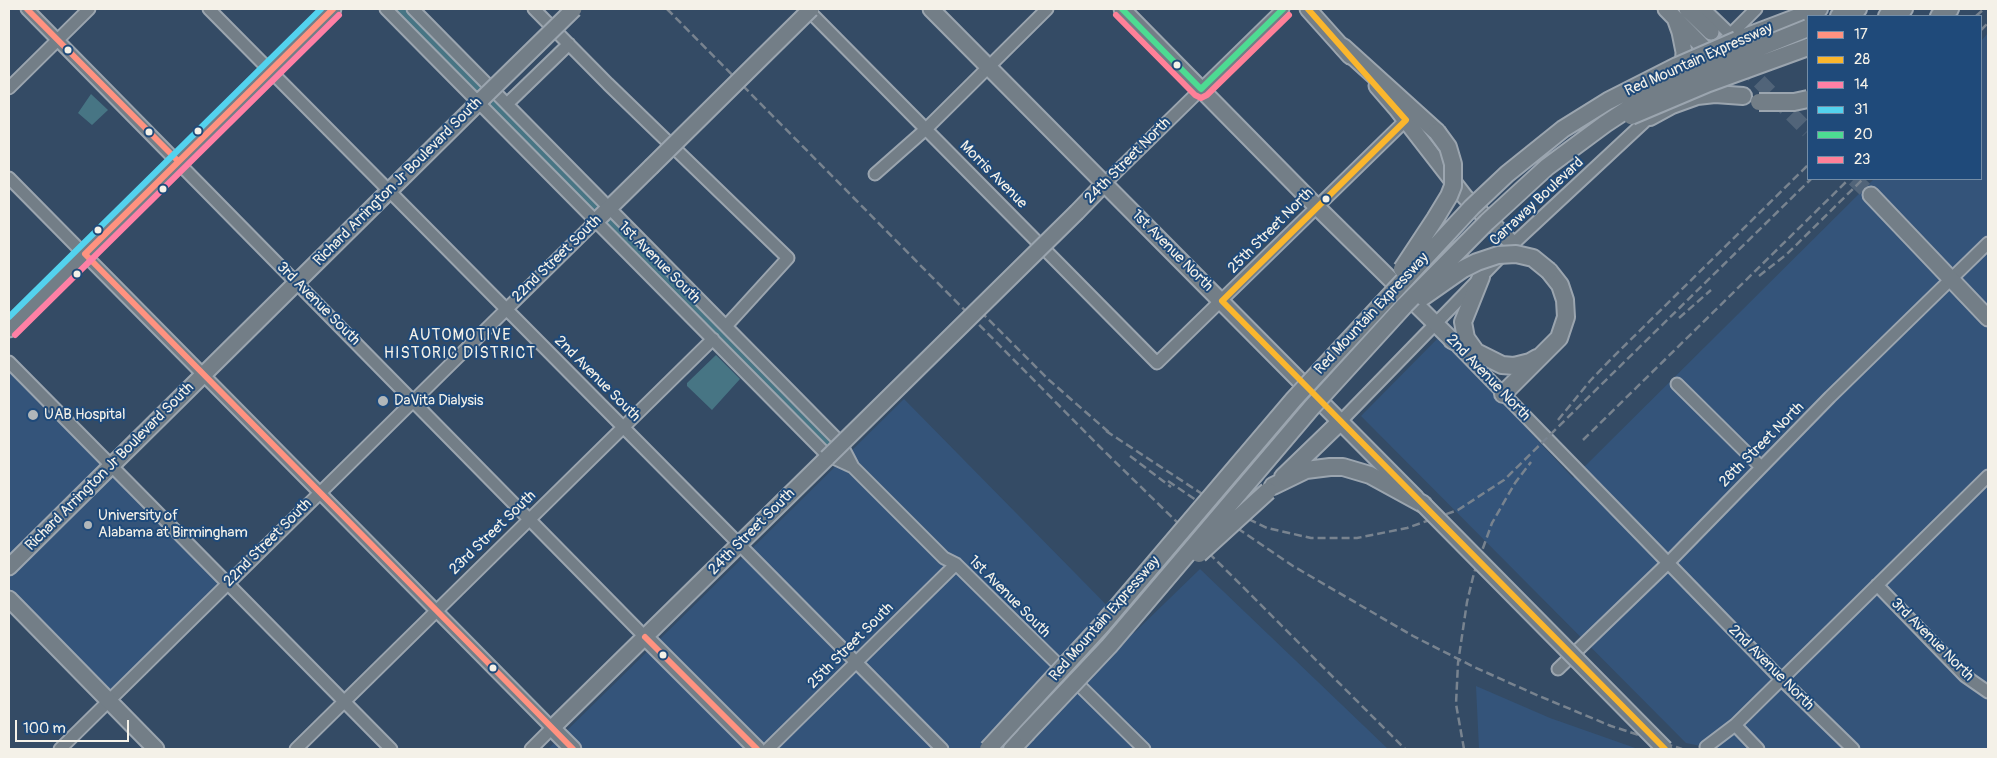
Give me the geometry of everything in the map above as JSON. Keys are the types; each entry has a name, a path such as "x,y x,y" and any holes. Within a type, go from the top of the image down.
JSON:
{"highway":[{"path":"1734,37 1806,9"},
{"name":"Red Mountain Expressway","path":"988,749 1101,626 1294,399 1368,317 1472,207 1507,174 1563,129 1608,101 1734,37 1819,9"},
{"path":"1842,15 1858,9"},
{"path":"1889,15 1904,9"},
{"name":"Red Mountain Expressway","path":"1012,749 1109,646 1312,407 1394,316 1513,197 1547,167 1640,101 1663,88 1704,70 1807,28"},
{"path":"1343,47 1437,132 1448,147 1453,164 1454,177 1449,196 1423,239 1368,317"},
{"path":"1605,124 1639,113 1708,83 1807,47"},
{"path":"1711,55 1729,87 1743,96 1759,102 1794,102 1807,99"},
{"path":"1650,117 1672,105 1697,96 1715,94 1743,96"},
{"path":"1394,316 1463,269 1488,257 1516,254 1533,258 1549,271 1560,285 1566,300 1566,317 1559,338 1503,394"},
{"path":"1476,352 1466,338 1463,322 1481,276"},
{"path":"1452,340 1502,365 1514,366 1530,362 1545,354"},
{"path":"1149,599 1271,489 1340,421"},
{"path":"1271,489 1306,470 1330,467 1357,471 1398,485 1423,504"}],"main road":[{"path":"9,329 332,9"},
{"name":"Richard Arrington Jr Boulevard South","path":"9,567 574,9"},
{"name":"22nd Street South","path":"596,221 811,9"},
{"name":"1st Avenue North","path":"932,9 1340,421 1398,485"},
{"name":"2nd Avenue North","path":"1122,9 1317,207 1452,340"},
{"path":"1308,9 1406,120 1465,197 1513,244"},
{"path":"1687,9 1711,32 1691,9"},
{"path":"1670,14 1711,55"},
{"path":"1670,14 1680,32 1684,52 1683,73 1679,88"},
{"name":"24th Street North","path":"974,314 1105,183"},
{"path":"1871,196 1988,318"},
{"name":"24th Street South","path":"552,728 974,314"},
{"path":"1423,504 1665,749"},
{"path":"9,599 156,749"},
{"name":"3rd Avenue South","path":"645,637 757,749"},
{"path":"552,728 573,749"}],"street":[{"name":"3rd Avenue South","path":"27,9 645,637"},
{"path":"9,88 89,9"},
{"name":"2nd Avenue South","path":"210,9 942,749"},
{"name":"1st Avenue South","path":"386,9 480,100 596,221 827,455 853,466"},
{"name":"1st Avenue South","path":"413,9 840,442 853,466 944,558 956,564 1144,749"},
{"path":"534,9 788,258 726,325"},
{"name":"Morris Avenue","path":"807,9 1157,363"},
{"path":"875,174 926,129 1047,9"},
{"name":"24th Street North","path":"1105,183 1283,9"},
{"path":"1704,9 1734,37"},
{"name":"Carraway Boulevard","path":"1340,421 1513,244 1650,117 1711,55 1734,37 1756,9"},
{"path":"508,104 569,44"},
{"name":"25th Street North","path":"1157,363 1406,120"},
{"path":"9,178 552,728"},
{"path":"578,202 590,201 592,190"},
{"name":"22nd Street South","path":"60,749 596,221"},
{"name":"28th Street North","path":"1558,669 1668,563 1761,467 1988,243"},
{"name":"23rd Street South","path":"296,749 622,426 713,339"},
{"name":"2nd Avenue North","path":"1452,340 1781,679 1853,749"},
{"path":"9,362 391,749"},
{"path":"1677,384 1761,467"},
{"path":"1706,748 1735,725 1988,476"},
{"name":"25th Street South","path":"768,749 956,564"},
{"name":"3rd Avenue North","path":"1877,585 1965,676 1988,692"},
{"path":"1735,725 1758,749"},
{"name":"24th Street South","path":"530,749 552,728"}],"shaded area":[{"path":"394,9 408,9 838,444 830,452"},
{"path":"1988,33 1988,749 1715,749 1686,743 1361,416 1440,336 1573,478 1873,180 1982,180 1982,40"},
{"path":"91,94 108,110 92,125 78,113"},
{"path":"716,355 740,379 712,410 687,386 687,383"},
{"name":"University of Alabama at Birmingham","path":"9,365 227,584 109,701 9,603"},
{"path":"904,399 1134,633 1200,569 1388,749 548,749"},
{"path":"1476,686 1550,718 1638,749 1479,749"}],"tunnel":[{"path":"1711,32 1807,130"},
{"path":"1855,180 1871,195"}],"railway":[{"path":"667,9 1099,446 1405,749"},
{"path":"1977,15 1984,9"},
{"path":"1982,29 1988,23"},
{"path":"1558,420 1611,359 1807,166"},
{"path":"1106,431 1219,505 1267,528 1311,538 1357,538 1407,528 1458,510 1504,480 1810,180"},
{"path":"1583,440 1848,180"},
{"path":"1759,276 1787,254 1862,180"},
{"path":"1679,318 1711,290"},
{"path":"972,303 1049,380 1112,435"},
{"path":"1130,456 1171,487"},
{"path":"1464,749 1456,704 1458,663 1467,602 1474,573 1492,523 1515,483 1531,462"},
{"path":"1168,481 1293,566 1413,636 1474,667 1539,696 1611,726 1682,749"}],"transit line":[{"name":"17","path":"27,9 178,161"},
{"name":"31","path":"9,317 321,9"},
{"name":"17","path":"333,9 85,254 573,749"},
{"name":"20","path":"1122,9 1201,89 1283,9"},
{"name":"28","path":"1308,9 1406,120 1222,301 1665,749"},
{"name":"14","path":"15,335 339,15"},
{"name":"23","path":"1116,15 1195,95 1201,98 1207,95 1289,15"},
{"name":"17","path":"645,637 757,749"}],"place":[{"name":"DaVita Dialysis","path":"383,401"},
{"name":"UAB Hospital","path":"33,415"},
{"name":"University of Alabama at Birmingham","path":"88,525"}],"district":[{"name":"AUTOMOTIVE HISTORIC DISTRICT","path":"460,345"}]}
